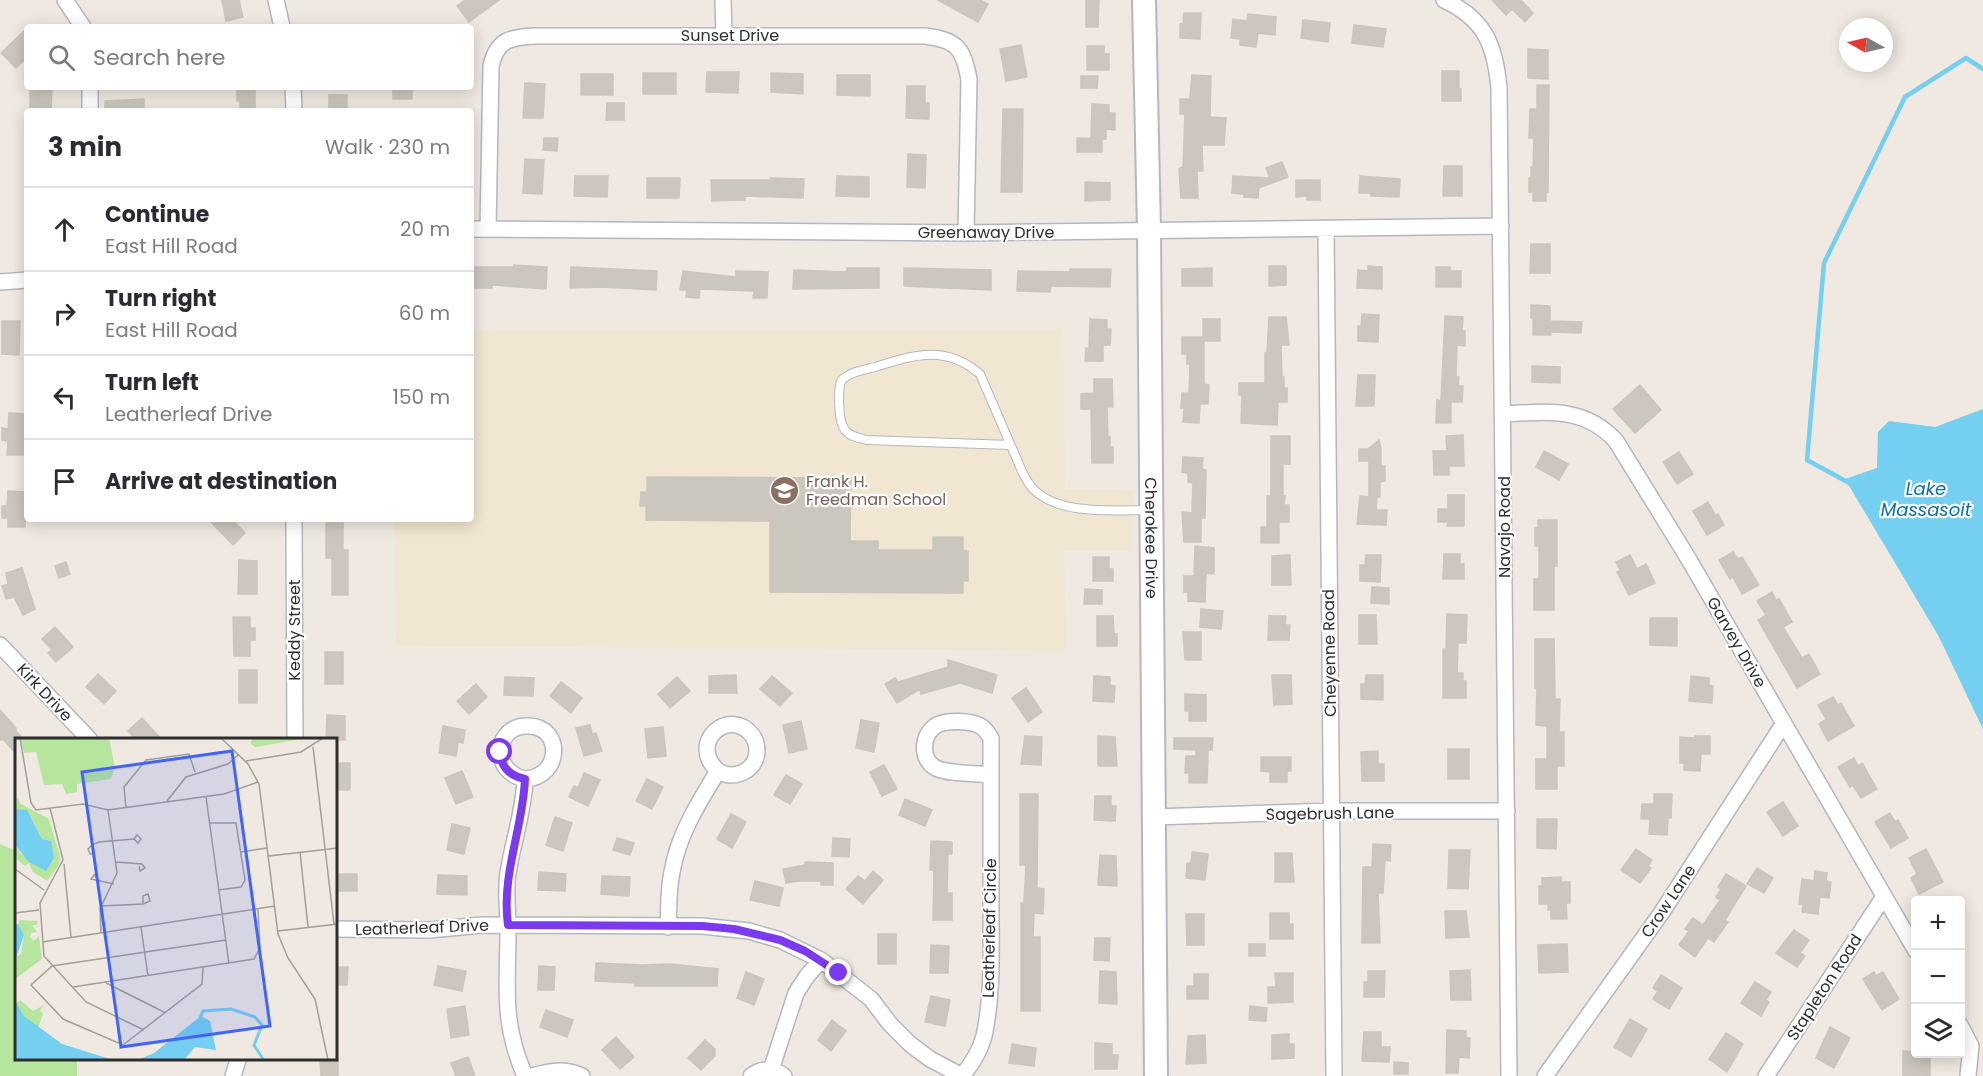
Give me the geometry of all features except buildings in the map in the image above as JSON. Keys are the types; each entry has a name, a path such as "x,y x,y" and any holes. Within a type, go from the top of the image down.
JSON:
{"street":[{"path":"65,0 81,24"},
{"path":"276,0 281,24"},
{"path":"723,0 724,35"},
{"name":"Cherokee Drive","path":"1144,0 1149,230 1156,1076"},
{"name":"Navajo Road","path":"1444,0 1465,12 1487,37 1495,57 1499,88 1509,1076"},
{"name":"Sunset Drive","path":"488,229 491,66 496,50 503,43 514,38 724,35 925,36 945,40 957,46 969,79 966,233"},
{"path":"90,90 90,108"},
{"path":"293,90 294,108"},
{"name":"Greenaway Drive","path":"474,229 966,233 1501,226"},
{"name":"Cheyenne Road","path":"1326,229 1334,1076"},
{"path":"0,282 24,280"},
{"name":"Garvey Drive","path":"1503,414 1551,412 1574,415 1593,422 1616,441 1683,548 1883,898 1915,950"},
{"name":"Keddy Street","path":"294,522 295,738"},
{"name":"Kirk Drive","path":"0,645 88,738"},
{"name":"Leatherleaf Circle","path":"962,1076 973,1062 982,1043 990,982 991,775 991,738 981,726 967,723 944,723 930,732 926,740 925,751 928,762 933,767 946,771 991,775"},
{"name":"Crow Lane","path":"1545,1076 1662,912 1784,723"},
{"path":"668,927 670,880 676,851 692,815 718,771"},
{"path":"525,779 524,797 508,873 506,905 509,1028 525,1076"},
{"name":"Sagebrush Lane","path":"1154,817 1331,811 1507,811"},
{"name":"Stapleton Road","path":"1766,1076 1883,898"},
{"name":"Leatherleaf Drive","path":"338,929 429,930 470,925 508,925 719,927 749,932 780,940 821,960 871,999 910,1044 930,1059 962,1076"},
{"path":"751,1076 762,1070 777,1073 796,993 821,960"},
{"path":"1965,1035 1971,1046 1968,1076"},
{"path":"233,1076 237,1061"},
{"path":"532,1076 546,1071 560,1070 582,1076"}],"lane":[{"path":"1010,445 857,438 847,432 843,426 839,390 841,381 851,374 913,356 941,355 956,358 980,374 1028,482 1038,493 1050,500 1086,510 1152,510"}],"shaded area":[{"name":"Frank H. Freedman School","path":"474,330 1063,330 1065,489 1133,490 1132,551 1064,551 1066,650 396,646 395,522 474,522"}],"green space":[{"path":"0,844 15,851 15,1061 77,1061 77,1076 0,1076"}],"water":[{"name":"Lake Massasoit","path":"1983,409 1983,729 1938,635 1845,479 1877,468 1878,432 1889,421 1935,427"}],"waterway":[{"path":"1851,484 1807,460 1824,263 1905,97 1966,58 1983,69"}],"place":[{"name":"Frank H. Freedman School","path":"785,490"}],"route":[{"path":"500,752 502,762 510,773 525,779 524,797 508,873 506,895 508,925 702,926 734,929 780,940 805,951 839,973"}]}
